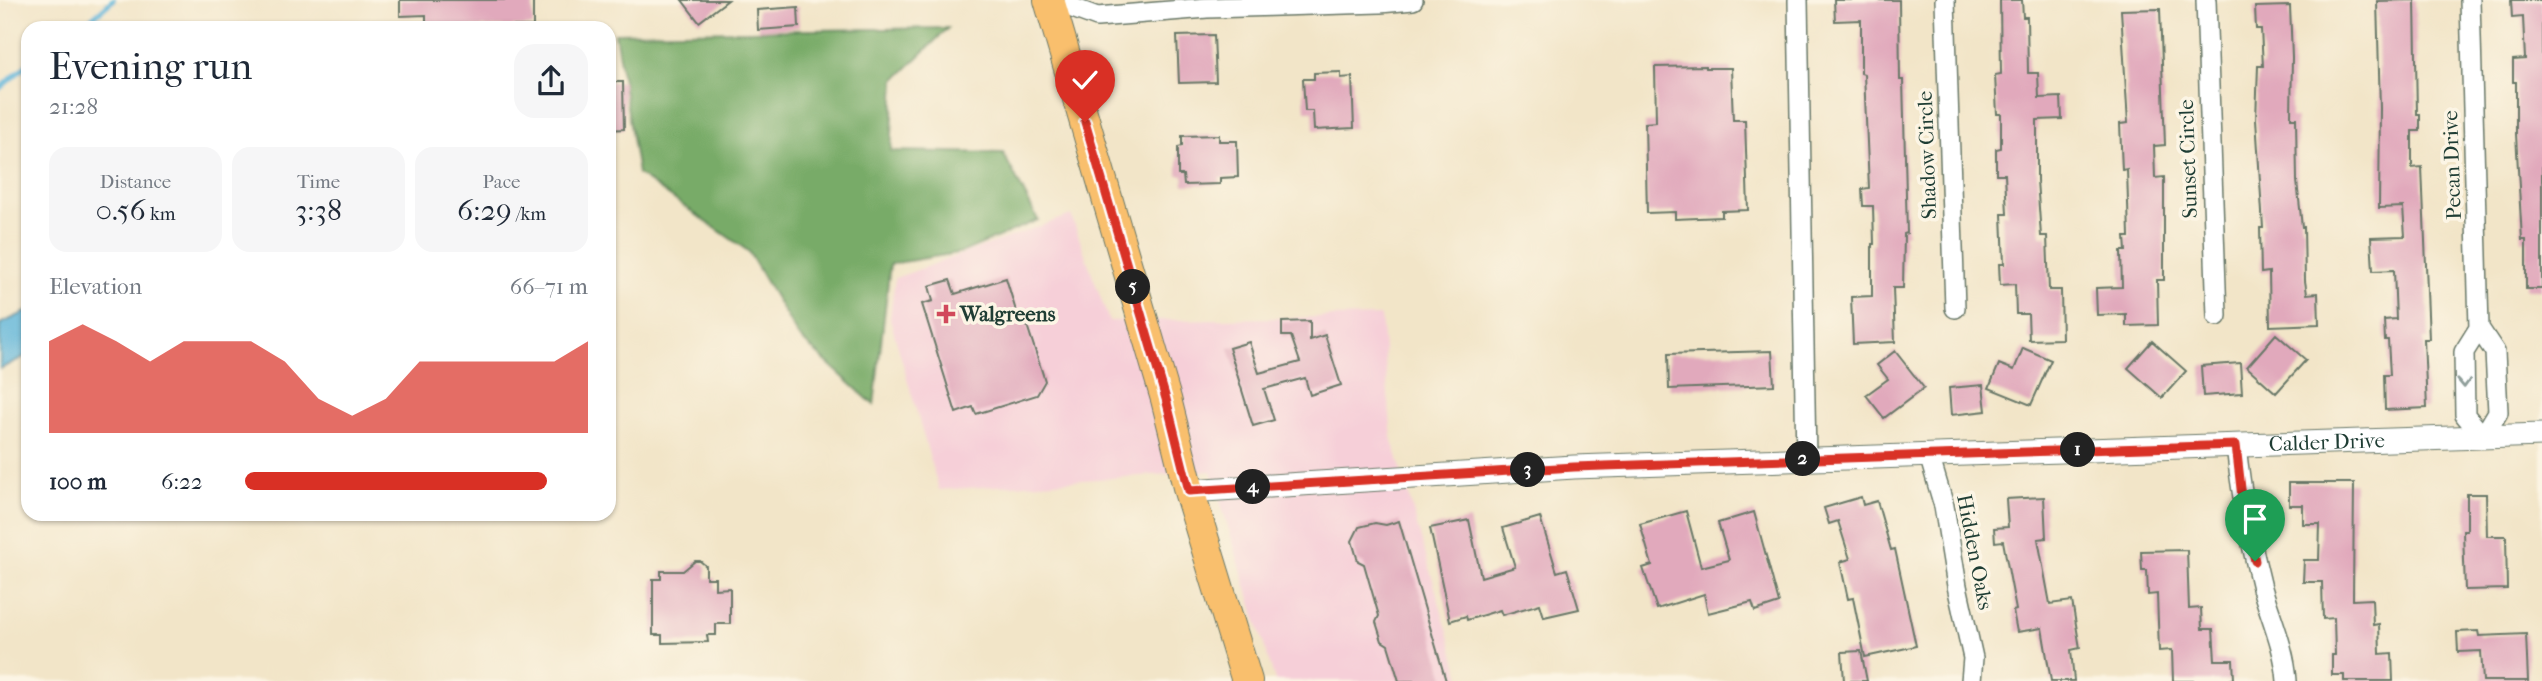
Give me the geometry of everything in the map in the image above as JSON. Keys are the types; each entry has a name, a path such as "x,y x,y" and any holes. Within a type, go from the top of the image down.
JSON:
{"main road":[{"path":"1062,5 1189,491 1247,681"}],"street":[{"path":"1062,5 1097,17 1197,8 1413,0"},
{"path":"1798,0 1806,459"},
{"name":"Shadow Circle","path":"1945,0 1955,308"},
{"name":"Sunset Circle","path":"2206,0 2217,316"},
{"name":"Pecan Drive","path":"2470,0 2479,328 2495,352 2498,412 2483,437 2465,415 2463,352 2479,328"},
{"name":"Calder Drive","path":"1189,491 1574,467 2542,435"},
{"path":"2236,445 2243,506 2267,606 2286,666 2287,681"},
{"name":"Hidden Oaks","path":"1929,455 1944,506 1957,586 1973,658 1971,681"},
{"name":"Hidden Oaks","path":"1973,658 1987,681"}],"shaded area":[{"path":"1071,215 1109,321 1381,316 1392,438 1462,681 1275,681 1211,471 939,490 890,319 895,278"}],"green space":[{"path":"948,28 895,80 891,151 1003,153 1038,220 963,252 890,264 874,405 798,336 748,251 638,174 616,33"}],"water":[{"path":"21,314 21,358 0,369 0,324"}],"building":[{"path":"400,0 533,0 533,21 426,21 426,15 400,16"},
{"path":"682,0 728,0 699,22"},
{"path":"1834,0 1899,0 1907,233 1904,234 1903,288 1893,288 1895,342 1853,344 1851,297 1872,296 1873,206 1863,206 1862,189 1869,188 1864,74 1861,73 1861,20 1835,21"},
{"path":"2000,0 2022,0 2023,17 2027,17 2028,73 2038,73 2039,98 2061,97 2062,119 2037,120 2037,180 2041,236 2047,236 2049,290 2061,290 2062,339 2029,340 2028,314 2016,314 2015,284 2000,285 1999,264 2004,264 2002,214 2007,214 2005,174 1996,174 1996,149 2001,148 2001,114 1997,114 1995,75 2001,74"},
{"path":"2415,0 2417,114 2420,114 2420,131 2412,131 2412,168 2422,167 2429,339 2424,339 2427,408 2385,410 2384,375 2390,375 2384,320 2396,319 2394,270 2373,271 2371,237 2405,236 2403,207 2379,208 2377,1"},
{"path":"2511,0 2542,0 2542,289 2526,289 2526,240 2522,240 2516,82 2513,82 2513,60 2525,59 2523,17 2512,18"},
{"path":"2290,6 2291,118 2296,118 2297,181 2304,227 2305,281 2307,294 2318,293 2319,324 2270,326 2269,272 2261,273 2260,228 2263,228 2256,119 2258,66 2263,66 2261,29 2256,29 2255,7"},
{"path":"798,7 799,27 758,30 757,10"},
{"path":"2160,9 2165,145 2154,146 2155,178 2164,177 2164,280 2157,280 2158,325 2126,326 2126,314 2097,315 2096,288 2122,287 2121,251 2126,251 2125,237 2129,237 2127,169 2122,170 2120,124 2128,123 2121,10"},
{"path":"1214,35 1216,82 1179,83 1177,36"},
{"path":"1655,67 1731,68 1733,120 1745,120 1748,210 1722,211 1722,217 1675,219 1675,212 1647,213 1645,123 1656,122"},
{"path":"1341,72 1341,78 1352,77 1354,128 1314,130 1313,111 1305,111 1303,79 1314,79 1314,73"},
{"path":"616,82 623,82 624,129 616,130"},
{"path":"1219,135 1219,141 1237,141 1238,177 1220,178 1220,184 1184,185 1183,175 1178,175 1178,147 1182,146 1182,136"},
{"name":"Walgreens","path":"1006,278 1019,321 1025,319 1045,381 1037,395 976,414 973,407 956,413 922,304 933,301 929,286 950,280 955,294"},
{"path":"1310,321 1310,340 1325,335 1341,385 1310,395 1305,378 1264,389 1274,420 1253,426 1229,348 1249,342 1259,373 1300,362 1291,336 1282,336 1282,322"},
{"path":"2276,334 2306,360 2276,393 2247,367"},
{"path":"2152,341 2186,371 2162,398 2128,368"},
{"path":"2023,348 2051,360 2031,405 1989,388 1999,364 2014,370"},
{"path":"1772,351 1774,385 1669,389 1668,354"},
{"path":"1895,351 1924,388 1884,418 1866,395 1888,379 1877,365"},
{"path":"2240,363 2242,393 2203,396 2201,366"},
{"path":"1983,385 1986,411 1951,415 1949,388"},
{"path":"2289,483 2354,483 2353,600 2372,599 2373,625 2379,624 2380,654 2392,653 2393,681 2344,681 2344,675 2332,675 2332,655 2335,655 2334,618 2323,619 2322,582 2303,582 2304,560 2319,560 2320,524 2303,524 2303,505 2289,505"},
{"path":"2467,494 2486,494 2487,536 2506,536 2507,589 2465,590 2463,531 2467,531"},
{"path":"1861,497 1863,505 1877,501 1891,550 1895,549 1916,646 1865,657 1853,598 1848,599 1840,562 1850,559 1838,521 1829,524 1824,508"},
{"path":"2044,497 2046,538 2038,539 2050,604 2072,601 2080,648 2071,650 2074,681 2051,681 2042,628 2017,632 2013,611 2016,610 2003,541 1995,542 1994,528 2008,527 2006,499"},
{"path":"1686,511 1701,567 1729,560 1718,523 1754,512 1779,603 1755,611 1752,602 1708,613 1704,594 1657,609 1643,568 1652,565 1640,524"},
{"path":"1540,517 1557,572 1567,569 1579,609 1544,617 1540,604 1502,615 1500,610 1467,620 1466,616 1450,621 1430,528 1469,520 1481,577 1515,567 1503,528"},
{"path":"1399,521 1446,681 1399,681 1388,645 1382,641 1376,622 1379,616 1364,564 1358,561 1352,541 1359,527"},
{"path":"2187,550 2189,609 2201,608 2202,629 2213,629 2215,660 2233,660 2234,679 2173,681 2172,650 2159,651 2157,594 2148,595 2147,570 2142,570 2141,551"},
{"path":"695,561 706,566 706,578 715,578 715,589 730,588 730,624 716,624 716,635 707,635 708,642 662,643 662,635 653,635 653,579 661,579 661,571 683,571"},
{"path":"2478,631 2479,636 2526,634 2528,681 2483,681 2481,651 2458,652 2457,632"},
{"path":"1861,651 1867,681 1844,681 1842,652"}],"waterway":[{"path":"87,21 113,0"},
{"path":"0,88 21,70"}],"place":[{"name":"Walgreens","path":"946,314"}],"route":[{"path":"1085,122 1166,399 1189,491 1574,467 2236,445 2243,506 2255,561"}]}
